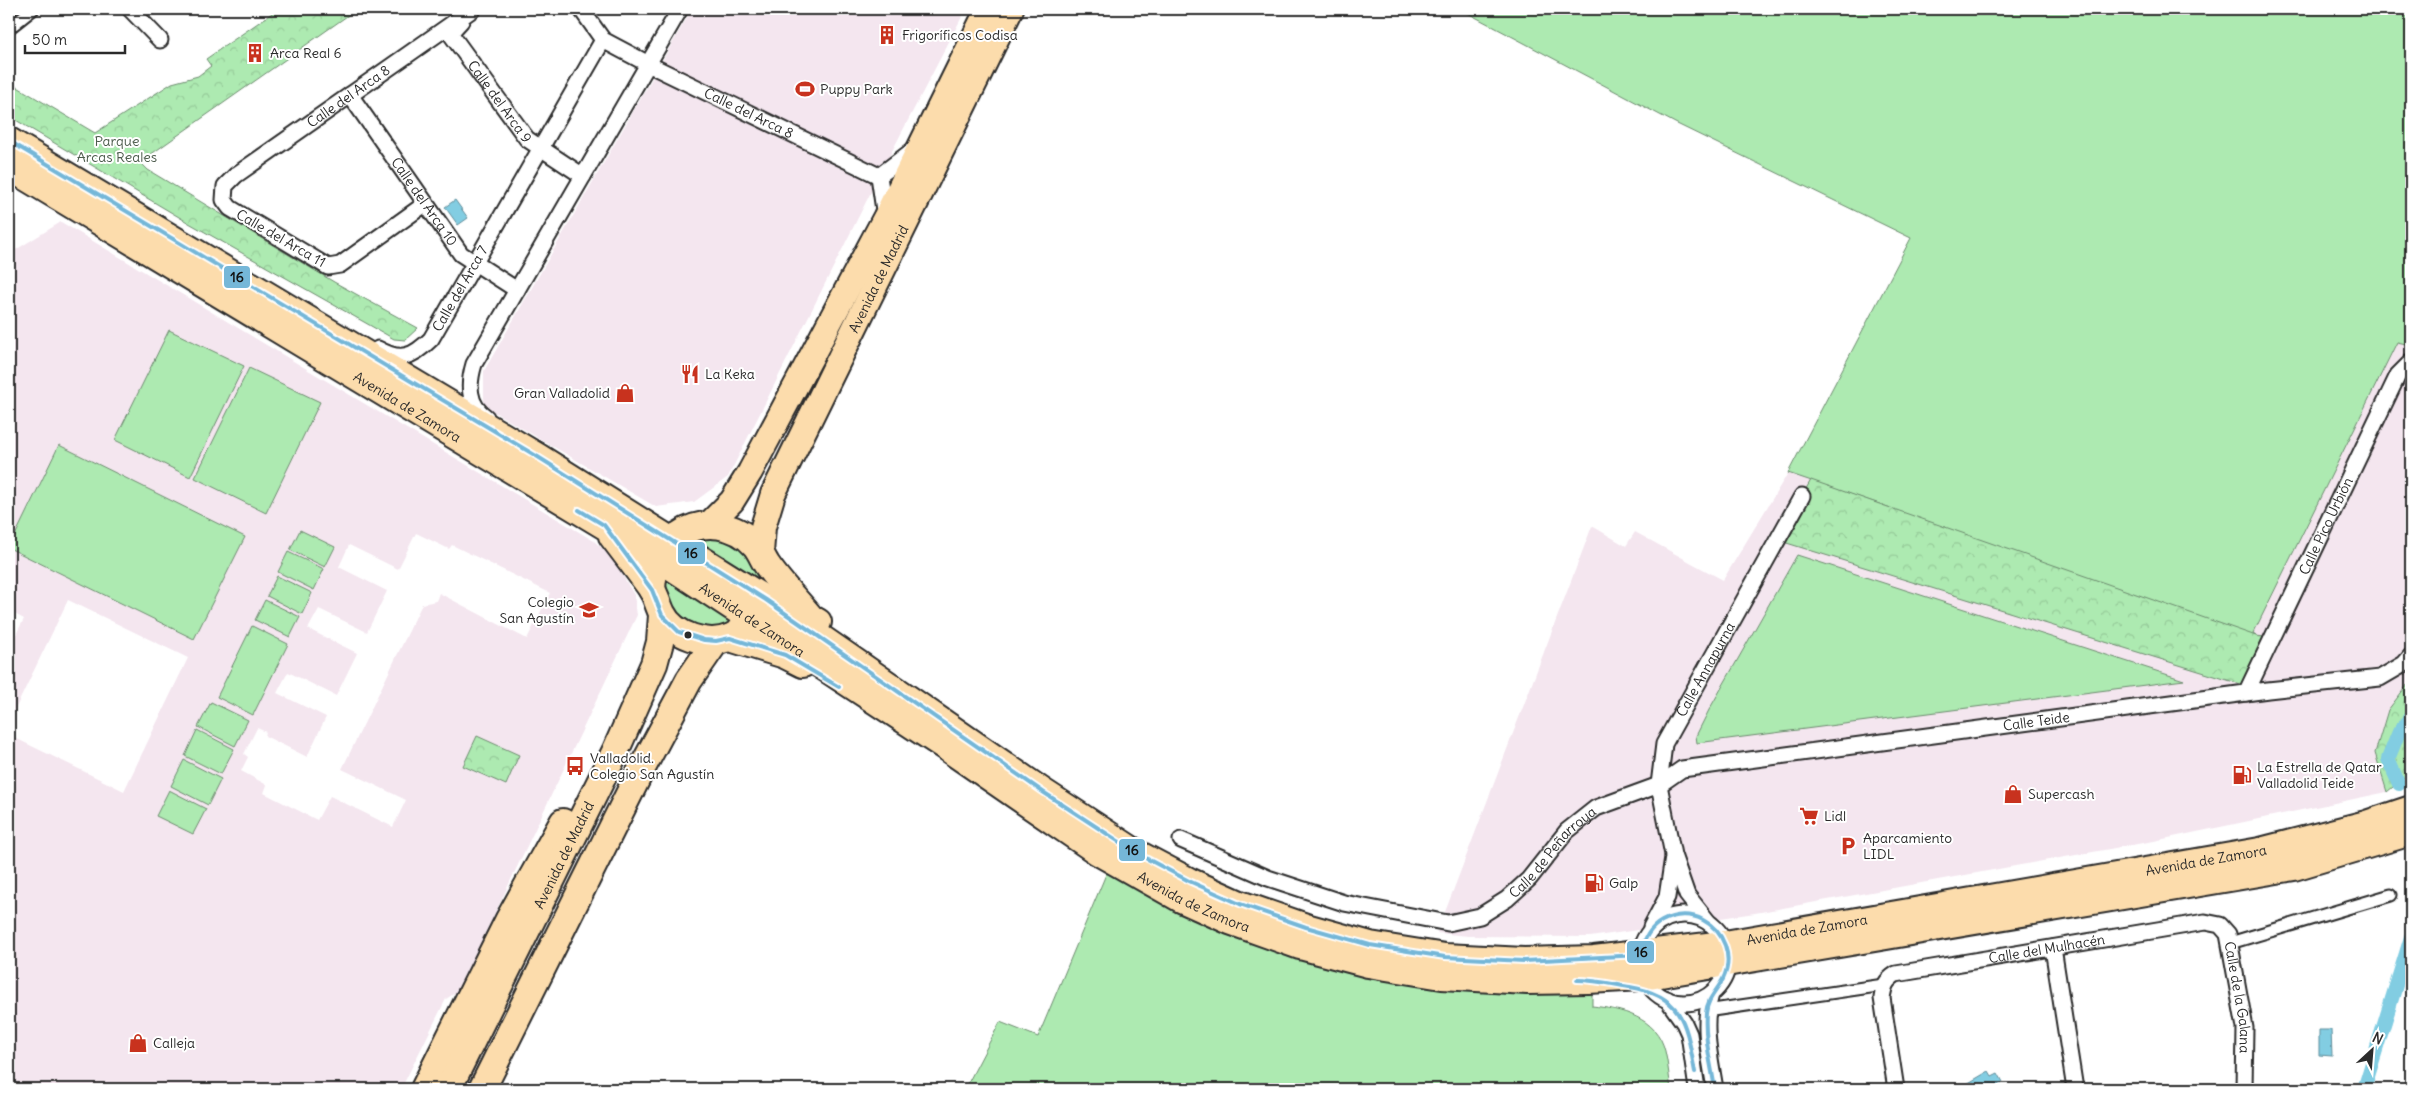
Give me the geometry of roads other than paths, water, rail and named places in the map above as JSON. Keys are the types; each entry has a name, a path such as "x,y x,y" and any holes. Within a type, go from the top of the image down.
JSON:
{"highway":[{"name":"Avenida de Zamora","path":"9,140 538,457 664,549 761,610 950,739 1126,869 1181,899 1230,921 1300,946 1377,966 1451,976 1528,980 1600,968 1650,966 1773,945 2260,851 2366,824 2411,809"},
{"name":"Avenida de Zamora","path":"9,167 183,274 604,525 664,549"},
{"path":"604,525 652,590 662,614 679,632 690,637 723,639 785,655 812,669 891,720 950,739"},
{"path":"652,590 653,577 664,549 686,530 708,525 735,530 754,544 811,618 904,680 950,739"},
{"path":"482,1089 640,772 689,680 723,639 745,630 761,610 769,580 764,559"},
{"name":"Avenida de Madrid","path":"448,1089 615,752 654,664 660,642 662,614"},
{"path":"424,1089 536,868 592,773 615,752"},
{"name":"Avenida de Zamora","path":"1773,945 2294,867 2411,832"},
{"path":"2294,867 2365,857 2411,846"},
{"path":"1718,955 1773,945"},
{"path":"1600,968 1650,966"}],"main road":[{"name":"Avenida de Madrid","path":"708,525 732,501 745,482 885,218 988,9"},
{"name":"Avenida de Madrid","path":"764,559 763,527 773,494 1011,9"}],"street":[{"path":"9,28 33,9"},
{"path":"130,9 160,40"},
{"name":"Calle del Arca 8","path":"581,9 603,40 648,64 879,176"},
{"path":"538,457 502,426 479,412 470,399 470,378 474,364 680,9"},
{"name":"Calle del Arca 8","path":"225,186 236,175 470,10"},
{"name":"Calle del Arca 9","path":"470,10 450,33 526,139 583,176"},
{"name":"Calle del Arca 7","path":"229,272 289,297 392,357 406,356 420,351 431,339 603,40"},
{"name":"Calle del Arca 10","path":"350,95 461,254 517,290"},
{"path":"879,176 923,142"},
{"name":"Avenida de Madrid","path":"879,176 885,218"},
{"name":"Calle del Arca 11","path":"225,186 224,200 230,208 328,267 340,265 425,204"},
{"name":"Calle Pico Urbión","path":"2246,693 2398,375 2411,362"},
{"name":"Calle Annapurna","path":"1718,955 1687,895 1673,855 1659,785 1664,744 1802,496"},
{"name":"Calle Teide","path":"1659,785 1682,769 2246,693 2380,678 2404,664 2411,656"},
{"name":"Calle de Peñarroya","path":"1181,840 1268,878 1344,903 1448,923 1480,916 1507,900 1529,879 1567,831 1596,808 1659,785"},
{"name":"Calle Annapurna","path":"1650,966 1667,897 1673,855"},
{"path":"2230,943 2391,895"},
{"path":"1698,1089 1689,1034 1650,966 1667,918 1676,916 1693,917 1718,955 1706,1011 1706,1030 1715,1089"},
{"name":"Calle de la Galana","path":"2205,922 2220,925 2228,934 2245,1028 2244,1089"},
{"name":"Calle del Mulhacén","path":"1706,1011 1886,982 1896,974 2205,922"},
{"path":"2053,948 2074,1089"},
{"path":"1650,966 1678,1002 1691,1002 1718,955"},
{"path":"1886,982 1882,998 1896,1089"}],"water":[{"path":"455,200 468,218 458,225 445,207"},
{"path":"2319,1030 2331,1030 2332,1056 2319,1055"},
{"path":"1989,1071 1992,1076 1998,1073 2003,1082 1990,1089 1967,1089 1965,1085"}],"waterway":[{"path":"2399,784 2388,759 2399,732 2411,716"},
{"path":"2364,1089 2411,937"}],"place":[{"name":"Frigoríficos Codisa","path":"887,35"},
{"name":"Arca Real 6","path":"255,53"},
{"name":"Puppy Park","path":"805,89"},
{"name":"La Keka","path":"690,374"},
{"name":"Gran Valladolid","path":"625,393"},
{"name":"Colegio San Agustín","path":"589,610"},
{"name":"Valladolid. Colegio San Agustín","path":"575,766"},
{"name":"La Estrella de Qatar Valladolid Teide","path":"2242,775"},
{"name":"Supercash","path":"2013,794"},
{"name":"Lidl","path":"1809,816"},
{"name":"Aparcamiento LIDL","path":"1848,846"},
{"name":"Galp","path":"1594,883"},
{"name":"Calleja","path":"138,1043"}],"park label":[{"name":"Parque Arcas Reales","path":"117,150"}]}
